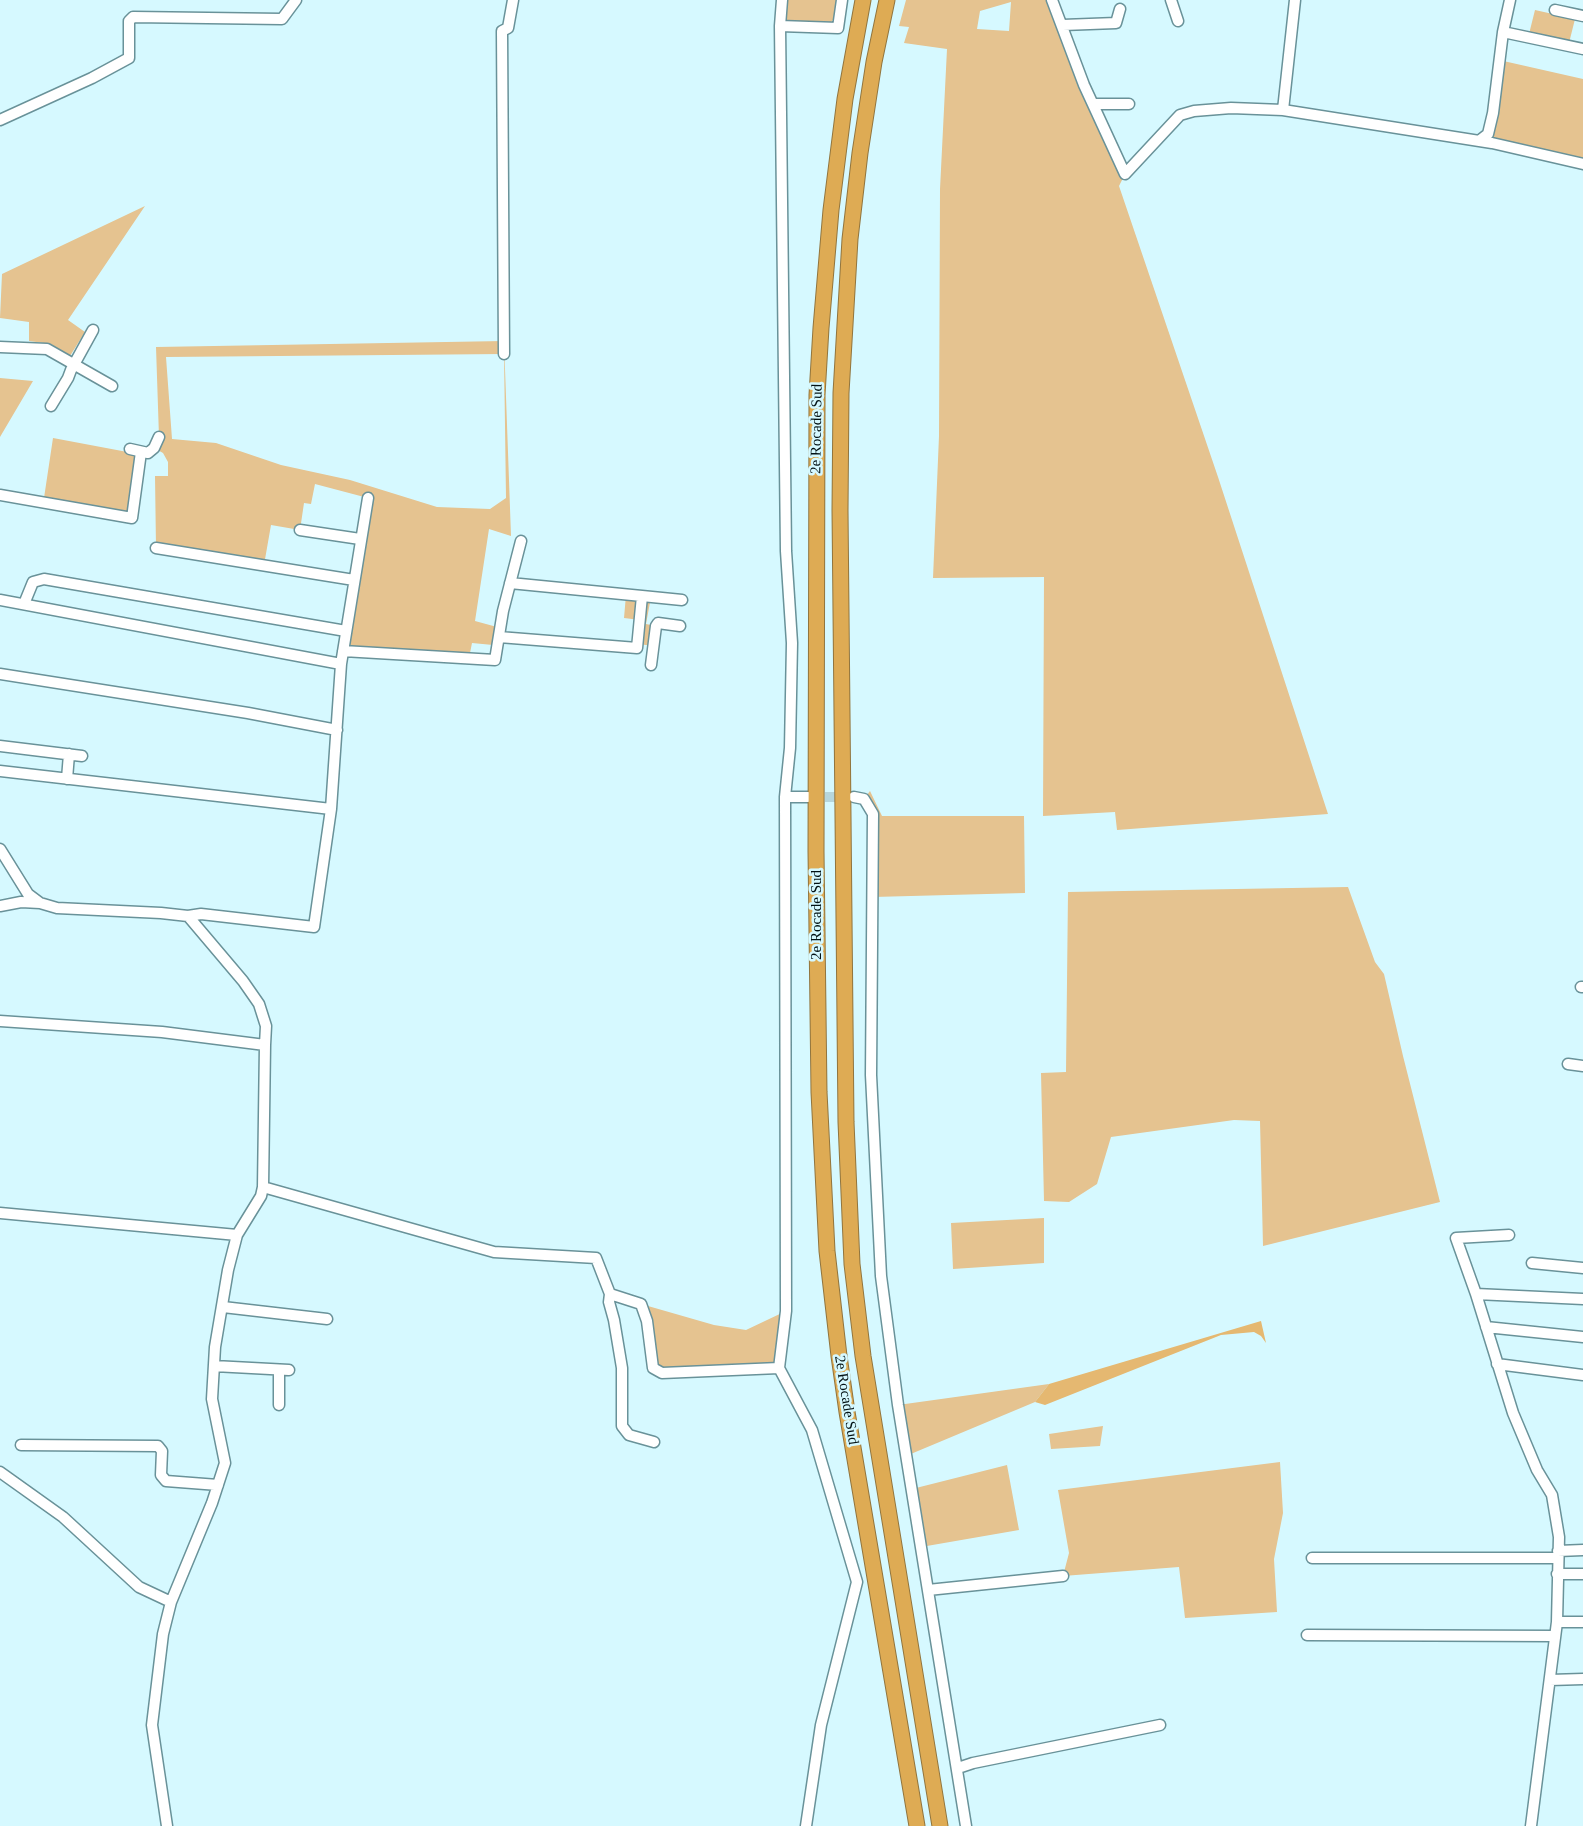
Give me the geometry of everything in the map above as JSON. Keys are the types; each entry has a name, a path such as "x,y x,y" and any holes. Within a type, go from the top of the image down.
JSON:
{"highway":[{"name":"2e Rocade Sud","path":"863,0 845,99 831,210 817,395 816,851 819,1102 827,1251 839,1356 917,1826"},
{"name":"2e Rocade Sud","path":"887,0 874,62 860,153 850,239 841,393 840,510 846,1122 852,1264 863,1356 940,1826"}],"street":[{"path":"0,120 92,78 129,58 129,21 133,17 282,19 296,0"},
{"path":"504,354 502,31 508,28 513,0"},
{"path":"782,0 780,26 786,551 792,643 790,748 785,797 786,1311 779,1368 812,1430 857,1582 822,1725 806,1826"},
{"path":"780,26 838,28 842,0"},
{"path":"1052,0 1084,85 1125,174 1180,116 1194,111 1231,108 1283,110 1486,139 1583,164"},
{"path":"1171,0 1179,21"},
{"path":"1283,110 1295,0"},
{"path":"1486,139 1493,113 1503,32 1510,0"},
{"path":"1063,25 1116,23 1120,9"},
{"path":"1555,10 1583,16"},
{"path":"1503,32 1583,50"},
{"path":"1094,104 1129,104"},
{"path":"51,406 93,330"},
{"path":"0,347 47,349 112,386"},
{"path":"130,449 148,453 159,437"},
{"path":"0,495 132,518 141,452"},
{"path":"0,906 21,902 40,903 57,908 188,916 201,914 314,927 331,809 341,664 368,498"},
{"path":"300,530 360,539"},
{"path":"343,651 495,660 498,637 521,541"},
{"path":"156,548 354,580"},
{"path":"24,604 33,582 44,579 346,632"},
{"path":"510,583 682,600"},
{"path":"498,637 637,648 642,596"},
{"path":"0,600 341,664"},
{"path":"651,665 658,622 680,626"},
{"path":"638,644 654,645"},
{"path":"0,674 236,711 338,730"},
{"path":"0,746 82,756"},
{"path":"67,779 69,754"},
{"path":"0,771 331,809"},
{"path":"785,797 808,797"},
{"path":"854,797 864,800 873,814 871,1075 881,1276 898,1405 966,1826"},
{"path":"0,849 28,894 40,903"},
{"path":"167,1826 152,1725 163,1634 171,1602 212,1503 225,1463 212,1399 215,1347 228,1270 237,1235 261,1196 263,1187 266,1026 260,1004 188,916"},
{"path":"0,1021 162,1032 265,1045"},
{"path":"1569,1064 1583,1066"},
{"path":"263,1187 494,1252 596,1258 610,1294 609,1302 622,1368 622,1426 629,1435 654,1442"},
{"path":"0,1213 237,1235"},
{"path":"1509,1236 1456,1238 1513,1413 1537,1470 1552,1495 1558,1537 1557,1622 1531,1826"},
{"path":"1532,1263 1583,1268"},
{"path":"610,1294 641,1304 647,1321 653,1368 662,1373 779,1368"},
{"path":"1476,1294 1583,1299"},
{"path":"223,1307 327,1319"},
{"path":"1486,1327 1583,1337"},
{"path":"1497,1364 1583,1375"},
{"path":"214,1366 284,1370 279,1405"},
{"path":"21,1444 158,1446 162,1451 160,1475 166,1481 218,1485"},
{"path":"0,1472 63,1517 139,1587 171,1602"},
{"path":"1312,1558 1558,1555 1583,1550"},
{"path":"1557,1574 1583,1574"},
{"path":"928,1590 1063,1576"},
{"path":"1557,1622 1583,1622"},
{"path":"1307,1635 1555,1635"},
{"path":"1550,1680 1583,1679"},
{"path":"958,1768 1160,1725"}],"shaded area":[{"path":"786,0 838,0 835,18 831,22 783,21"},
{"path":"906,0 1052,0 1125,174 1119,186 1218,477 1328,814 1117,830 1115,812 1043,816 1044,577 933,578 939,436 940,189 947,49 904,43 909,27 899,26","holes":["1011,2 1009,31 977,29 980,11"]},
{"path":"1535,10 1575,19 1569,43 1529,34"},
{"path":"1499,60 1583,79 1583,163 1492,143 1488,134"},
{"path":"145,206 68,320 85,332 70,356 51,344 29,341 29,322 0,318 2,274"},
{"path":"504,341 511,536 489,529 475,621 497,627 493,645 472,643 469,658 343,651 368,498 315,484 311,504 304,503 300,530 271,525 264,565 156,548 155,476 168,476 168,462 163,453 154,448 159,437 156,347","holes":["504,354 506,498 490,509 437,507 350,480 281,465 216,443 172,439 166,357"]},
{"path":"0,378 33,381 0,437"},
{"path":"53,438 138,454 130,515 44,498"},
{"path":"626,595 651,597 646,624 656,626 654,646 638,644 640,620 624,618"},
{"path":"870,791 882,816 1024,816 1025,893 873,897 873,814 864,799"},
{"path":"1348,887 1375,962 1384,974 1440,1202 1263,1246 1260,1121 1234,1120 1111,1137 1097,1184 1069,1202 1044,1201 1041,1073 1066,1072 1068,892"},
{"path":"1044,1218 1044,1263 953,1269 951,1223"},
{"path":"641,1304 714,1325 746,1330 786,1311 779,1368 653,1368"},
{"path":"1261,1321 1266,1343 1254,1332 1221,1335 1045,1405 1035,1402 1049,1384"},
{"path":"1049,1384 1035,1402 906,1456 898,1405"},
{"path":"1103,1426 1100,1446 1051,1449 1049,1434"},
{"path":"1280,1462 1283,1513 1274,1559 1277,1612 1185,1618 1179,1567 1063,1576 1069,1553 1058,1490"},
{"path":"1007,1465 1019,1530 921,1547 912,1489"}],"tunnel":[{"path":"810,797 848,797"}]}
